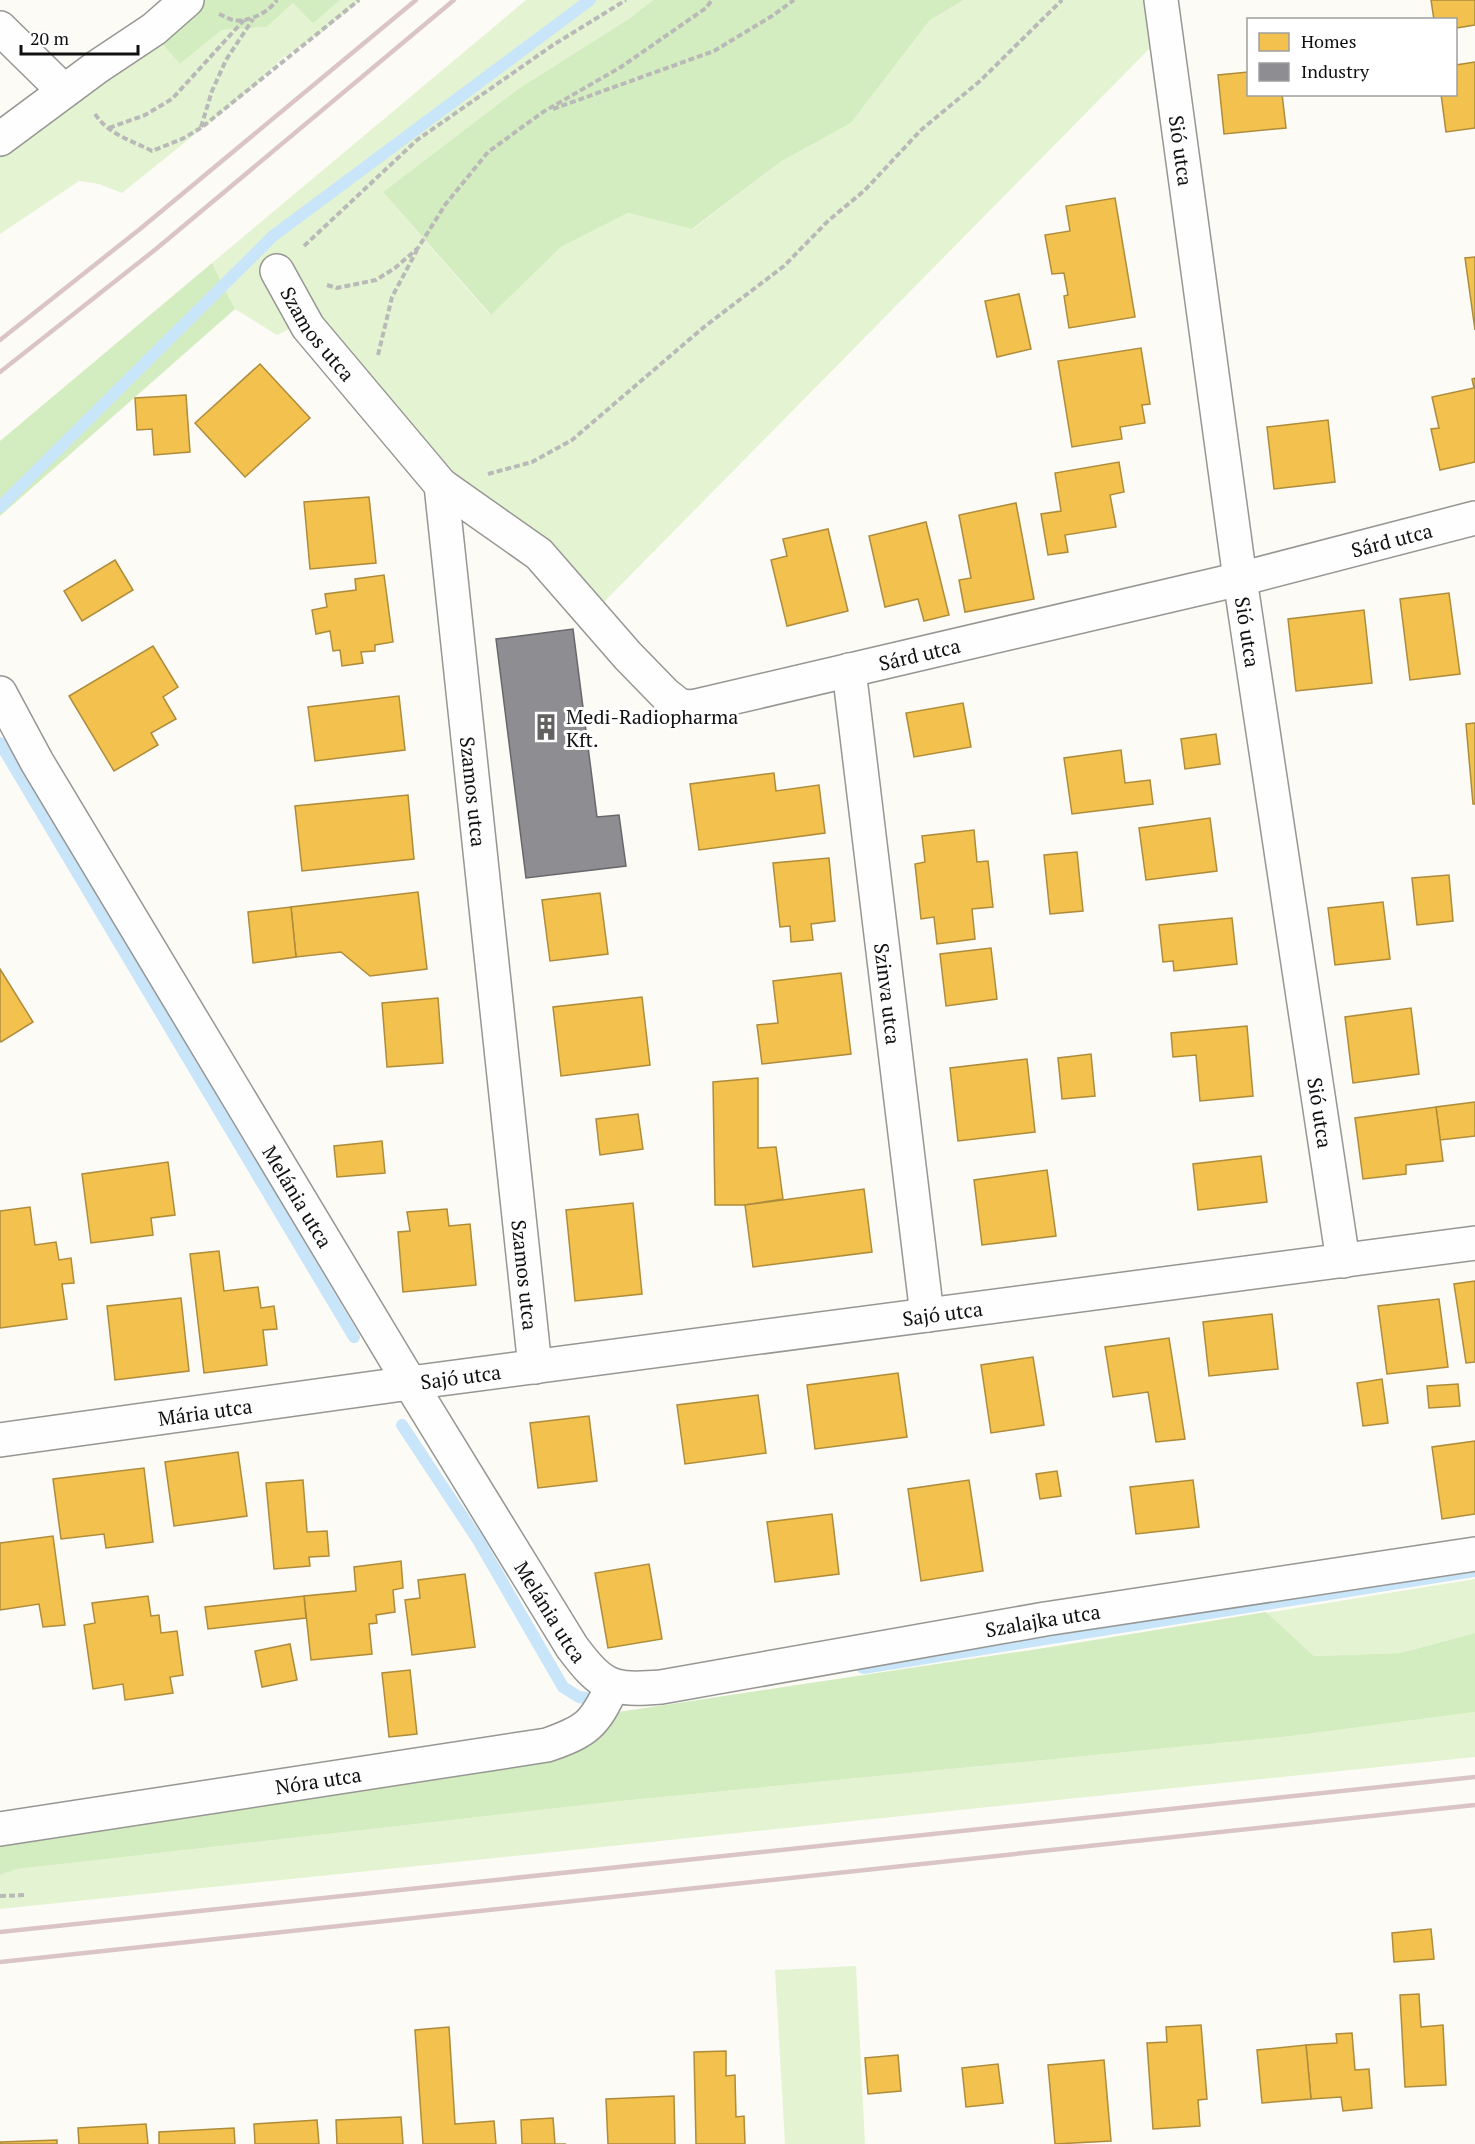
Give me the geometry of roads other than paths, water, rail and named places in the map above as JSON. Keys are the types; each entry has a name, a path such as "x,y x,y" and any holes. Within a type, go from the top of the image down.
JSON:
{"street":[{"name":"Sió utca","path":"1161,0 1240,579 1343,1261"},
{"path":"0,139 69,87 154,29 200,4"},
{"path":"0,28 69,87"},
{"name":"Szamos utca","path":"277,271 308,327 441,485 535,1367"},
{"name":"Sárd utca","path":"441,485 539,554 628,656 665,694 680,706 692,707 1240,579 1475,518"},
{"name":"Szinva utca","path":"849,670 927,1315"},
{"name":"Melánia utca","path":"0,693 37,762 410,1383 606,1700"},
{"name":"Sajó utca","path":"410,1383 1475,1243"},
{"name":"Mária utca","path":"0,1440 410,1383"},
{"name":"Szalajka utca","path":"606,1700 633,1689 661,1687 1045,1619 1475,1554"},
{"name":"Nóra utca","path":"0,1829 547,1745 574,1736 595,1719 606,1700"}],"waterway":[{"path":"0,507 273,236 590,0"},
{"path":"0,743 354,1337"},
{"path":"402,1425 478,1540 563,1687 579,1697 602,1701"},
{"path":"863,1668 1475,1571"}],"railway":[{"path":"0,340 140,229 416,0"},
{"path":"0,372 156,249 454,0"},
{"path":"0,1932 1475,1777"},
{"path":"0,1962 1475,1805"}],"place":[{"name":"Medi-Radiopharma Kft.","path":"546,727"}]}
